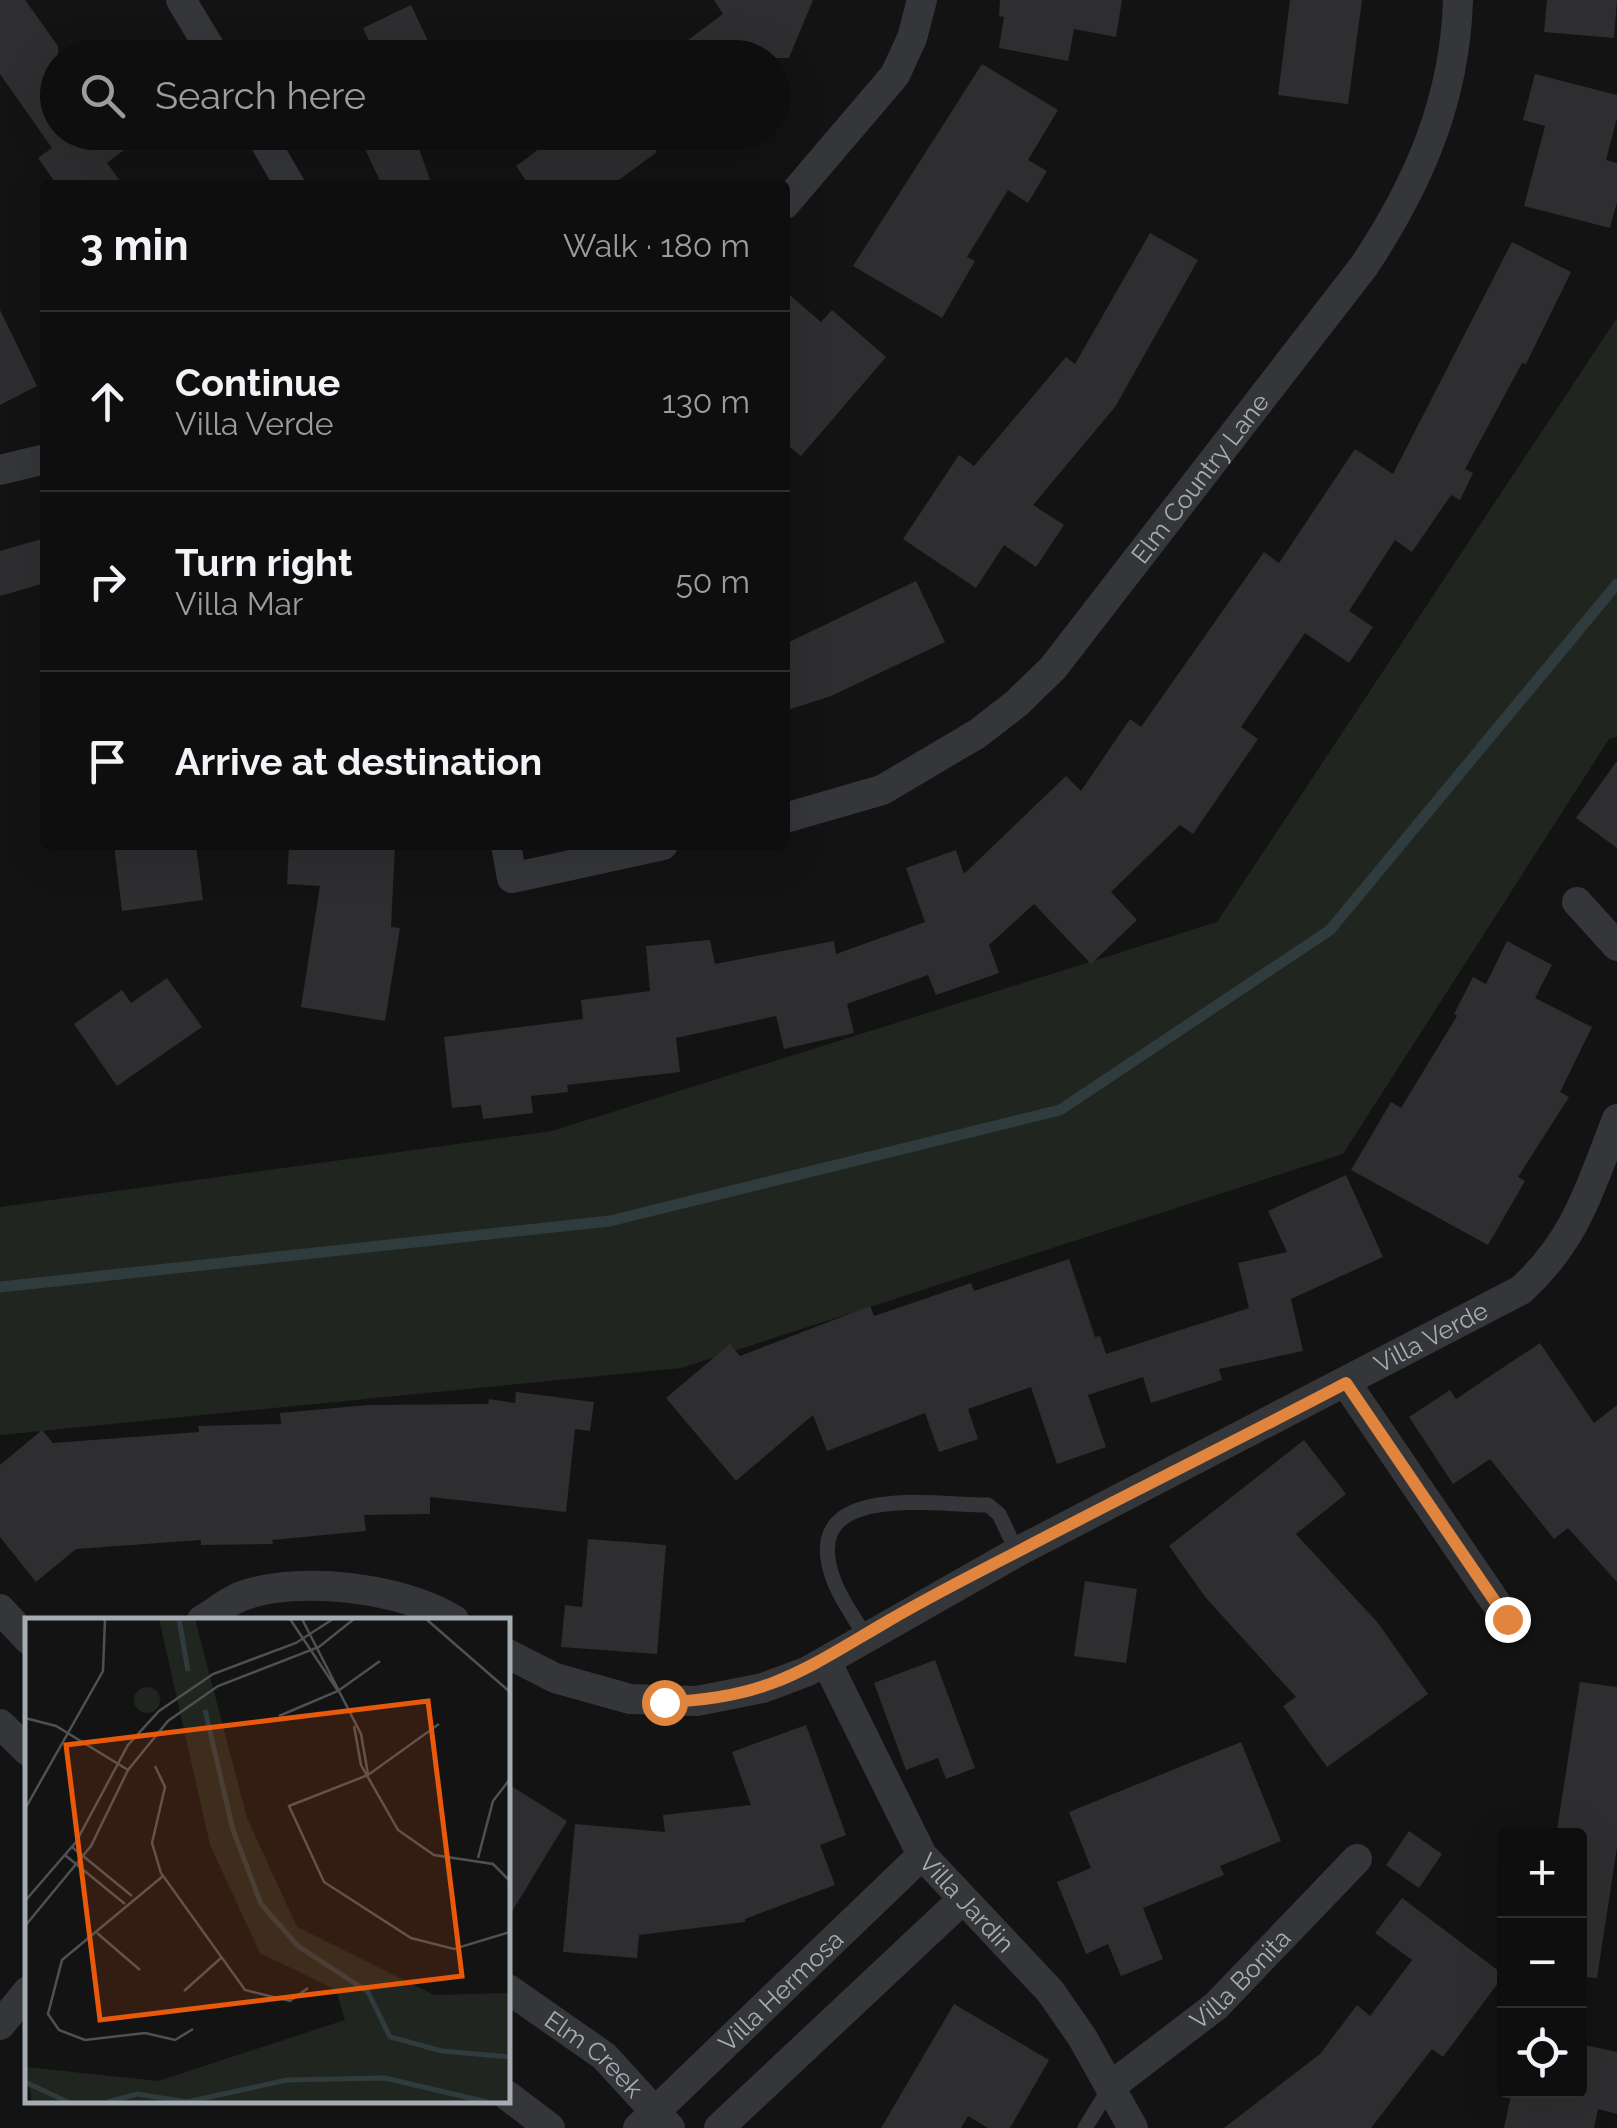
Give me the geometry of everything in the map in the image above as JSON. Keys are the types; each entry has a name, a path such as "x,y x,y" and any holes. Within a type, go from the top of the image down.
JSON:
{"street":[{"path":"181,0 205,40"},
{"path":"790,198 895,75 922,0"},
{"name":"Elm Country Lane","path":"790,817 882,790 977,734 1053,668 1364,266 1402,210 1439,122 1450,75 1458,0"},
{"path":"270,150 287,180"},
{"path":"0,470 40,461"},
{"path":"507,850 512,878 640,850"},
{"path":"1577,902 1617,946"},
{"name":"Villa Verde","path":"510,1655 555,1678 630,1699 664,1702 697,1701 764,1688 826,1661 1017,1552 1505,1300 1549,1264 1570,1236 1617,1118"},
{"path":"1346,1383 1507,1619"},
{"path":"205,1618 240,1597 284,1586 315,1586 414,1600 450,1618"},
{"path":"0,1609 25,1636"},
{"name":"Villa Jardin","path":"826,1661 922,1854 1050,1992 1111,2086 1133,2128"},
{"path":"0,1724 25,1748"},
{"name":"Villa Hermosa","path":"654,2122 922,1854"},
{"name":"Villa Bonita","path":"1111,2086 1216,2006 1357,1859"},
{"path":"719,2128 964,1899"},
{"name":"Elm Creek","path":"510,1989 604,2056 654,2122"},
{"path":"0,2025 25,1994"},
{"path":"510,2098 550,2128"}],"lane":[{"path":"866,1636 834,1583 827,1536 837,1519 856,1509 885,1504 988,1506 998,1514 1017,1552"},
{"path":"1085,2128 1111,2086"}],"shaded area":[{"path":"1617,318 1617,737 1609,739 1343,1154 681,1368 0,1435 0,1207 552,1131 1217,922"}],"building":[{"path":"0,0 25,0 54,40 40,40 40,131 0,74"},
{"path":"714,0 813,0 790,56 790,40 688,40 723,14"},
{"path":"1000,0 1122,0 1116,37 1074,29 1068,61 999,48 1004,17 999,16"},
{"path":"1290,0 1362,0 1348,104 1278,95"},
{"path":"1547,0 1617,0 1614,38 1544,32"},
{"path":"411,5 428,40 369,40 363,28"},
{"path":"982,64 1058,110 1028,160 1047,171 1028,203 1008,190 967,257 975,261 942,318 853,266"},
{"path":"1535,74 1617,95 1617,118 1606,160 1617,163 1617,202 1610,228 1524,206 1545,126 1523,120"},
{"path":"49,150 124,150 107,163 119,180 53,180 38,158"},
{"path":"365,150 419,150 430,180 380,180"},
{"path":"538,150 657,152 619,180 526,180 516,166"},
{"path":"1150,233 1198,260 1115,407 1033,505 1064,525 1036,567 1004,545 976,588 903,539 959,455 974,466 1066,357 1075,364"},
{"path":"1512,242 1571,272 1526,364 1522,363 1465,469 1473,473 1460,500 1451,495 1412,552 1395,540 1349,611 1373,627 1349,663 1305,633 1241,727 1258,739 1193,834 1180,825 1111,892 1137,920 1091,964 1034,904 989,945 999,973 936,995 928,975 847,1004 854,1033 784,1049 776,1016 676,1038 680,1072 567,1085 568,1092 531,1096 533,1113 483,1119 481,1105 452,1108 444,1037 583,1019 581,1000 650,991 646,946 710,940 715,964 834,941 836,954 925,922 906,868 956,850 964,874 1066,776 1081,791 1130,719 1141,727 1264,552 1279,563 1355,449 1393,474"},
{"path":"790,295 821,322 832,310 886,357 801,456 790,447"},
{"path":"0,310 37,386 0,405"},
{"path":"40,539 40,584 0,596 0,551"},
{"path":"916,581 945,642 831,696 790,709 790,642"},
{"path":"1617,761 1617,848 1576,818"},
{"path":"115,850 197,850 203,900 122,911"},
{"path":"289,850 395,850 391,927 400,928 385,1021 301,1007 320,886 287,884"},
{"path":"1507,941 1552,965 1535,998 1592,1027 1560,1092 1569,1097 1518,1177 1525,1181 1488,1245 1351,1170 1391,1102 1401,1108 1457,1016 1454,1014 1473,977 1486,984"},
{"path":"167,978 202,1027 117,1086 74,1024 122,990 131,1003"},
{"path":"1346,1175 1383,1257 1291,1299 1303,1351 1219,1369 1222,1380 1151,1403 1143,1377 1088,1395 1106,1447 1057,1464 1031,1387 968,1409 978,1439 939,1452 925,1413 827,1451 813,1415 736,1481 666,1398 730,1344 740,1356 870,1306 874,1316 971,1283 974,1291 1069,1259 1095,1337 1100,1336 1106,1354 1249,1308 1238,1263 1287,1252 1268,1211"},
{"path":"1540,1343 1594,1423 1617,1405 1617,1582 1568,1528 1554,1539 1490,1459 1453,1484 1409,1417 1450,1390 1456,1399"},
{"path":"516,1392 594,1402 590,1431 575,1429 566,1512 430,1497 430,1514 364,1515 366,1531 272,1540 273,1544 201,1545 201,1540 76,1549 36,1582 0,1537 0,1465 42,1430 53,1443 199,1432 198,1426 281,1424 280,1413 368,1405 488,1404 489,1399 515,1403"},
{"path":"1304,1440 1346,1494 1296,1534 1378,1623 1428,1694 1327,1767 1283,1706 1296,1697 1206,1598 1169,1546"},
{"path":"588,1539 666,1545 657,1654 561,1647 565,1605 582,1607"},
{"path":"1085,1581 1137,1589 1126,1663 1074,1656"},
{"path":"935,1660 975,1768 946,1779 938,1758 906,1770 874,1683"},
{"path":"1580,1682 1617,1687 1617,1847 1597,1978 1587,1977 1587,1828 1557,1828"},
{"path":"806,1725 846,1835 820,1845 835,1885 745,1922 639,1935 637,1958 563,1952 575,1824 665,1832 663,1815 751,1805 732,1752"},
{"path":"1241,1742 1281,1841 1220,1866 1224,1875 1143,1908 1163,1959 1121,1976 1108,1944 1086,1954 1057,1882 1091,1868 1069,1812"},
{"path":"510,1785 567,1821 510,1915"},
{"path":"1409,1831 1442,1854 1419,1888 1386,1865"},
{"path":"1402,1898 1497,1970 1497,1984 1443,2057 1432,2049 1371,2128 1224,2128 1320,2054 1357,2005 1370,2016 1412,1960 1375,1933"},
{"path":"954,2004 1049,2060 1010,2128 988,2128 968,2116 961,2128 881,2128"},
{"path":"1587,2046 1617,2052 1617,2114 1598,2109 1594,2128 1504,2128 1510,2098 1587,2098"}],"waterway":[{"path":"0,1287 610,1221 1060,1110 1330,930 1617,584"}],"route":[{"path":"664,1702 697,1701 764,1688 808,1671 885,1623 1017,1552 1346,1383 1507,1619"}]}
